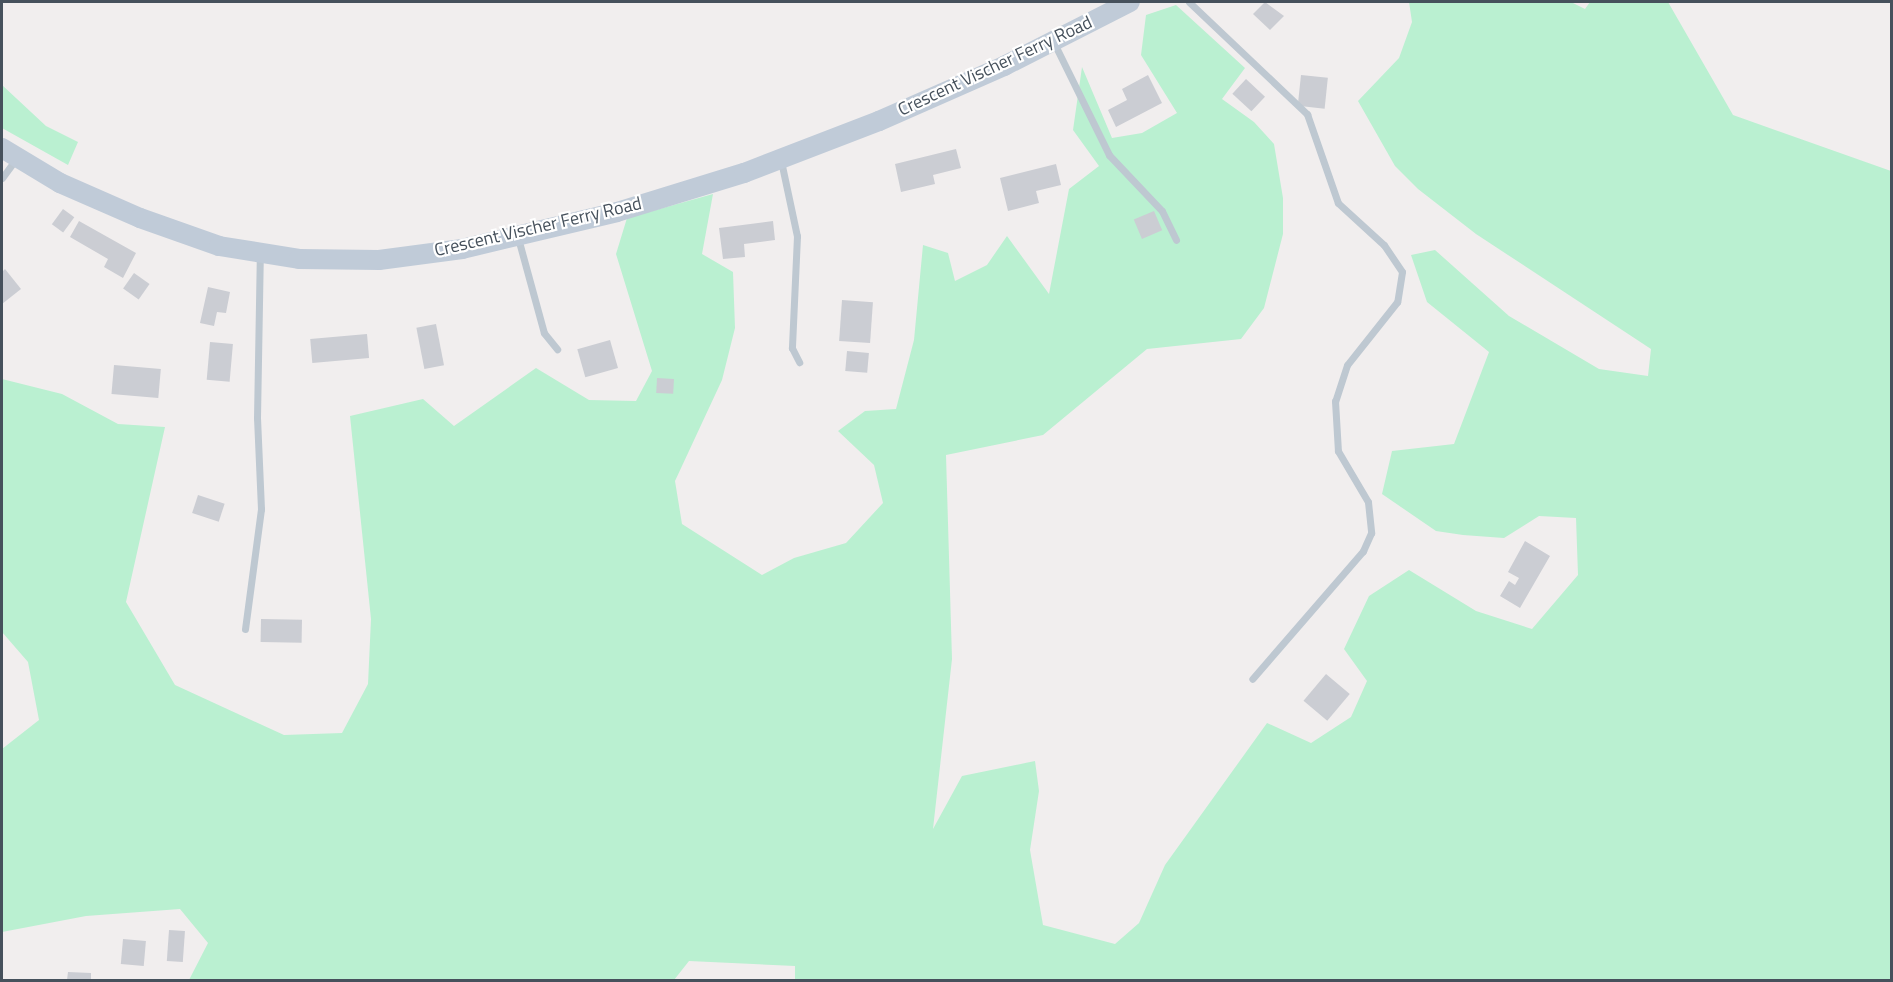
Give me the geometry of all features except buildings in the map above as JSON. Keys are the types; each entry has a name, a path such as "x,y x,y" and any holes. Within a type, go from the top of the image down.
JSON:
{"main road":[{"name":"Crescent Vischer Ferry Road","path":"9,153 60,183 140,218 219,246 260,254 380,260 462,249 617,212 780,159 879,121 1053,41 1130,2"}],"lane":[{"path":"1189,2 1307,114 1338,203 1384,245 1402,272 1397,302 1347,365 1335,401 1338,452 1368,502 1371,533 1363,551 1252,679"},
{"path":"1053,41 1109,155 1162,211 1176,240"},
{"path":"2,178 9,153"},
{"path":"780,159 797,236 792,348 799,362"},
{"path":"518,236 544,333 557,350"},
{"path":"245,629 260,518 257,418 260,254"}],"green space":[{"path":"1409,2 1571,2 1585,9 1590,2 1668,2 1733,115 1891,171 1891,980 795,980 795,966 689,961 674,980 189,980 208,943 180,909 86,916 2,932 2,749 39,720 28,662 2,632 2,379 62,394 118,424 165,427 126,602 175,685 284,735 342,733 368,684 371,619 350,416 423,399 454,426 536,368 589,400 636,401 652,371 616,254 627,218 713,194 702,254 733,272 735,328 722,380 675,481 682,524 762,575 794,558 846,543 883,503 874,465 838,431 865,411 896,409 914,340 923,245 948,253 955,281 987,265 1007,236 1049,294 1069,189 1099,166 1073,130 1082,67 1112,138 1142,133 1177,113 1141,55 1146,15 1176,5 1245,68 1222,99 1254,122 1274,144 1283,198 1283,234 1264,308 1241,339 1147,349 1043,435 946,455 952,659 933,829 962,776 1035,761 1039,791 1030,850 1043,925 1115,944 1139,923 1165,865 1267,723 1311,743 1351,717 1367,681 1344,649 1369,596 1409,570 1476,611 1532,629 1578,575 1576,518 1539,516 1504,538 1463,535 1436,531 1382,494 1392,451 1454,444 1489,352 1427,302 1411,255 1435,250 1509,316 1599,369 1648,376 1651,349 1476,234 1418,189 1395,166 1358,101 1399,58 1412,22"},
{"path":"2,85 46,126 78,142 68,165 2,128"}]}
